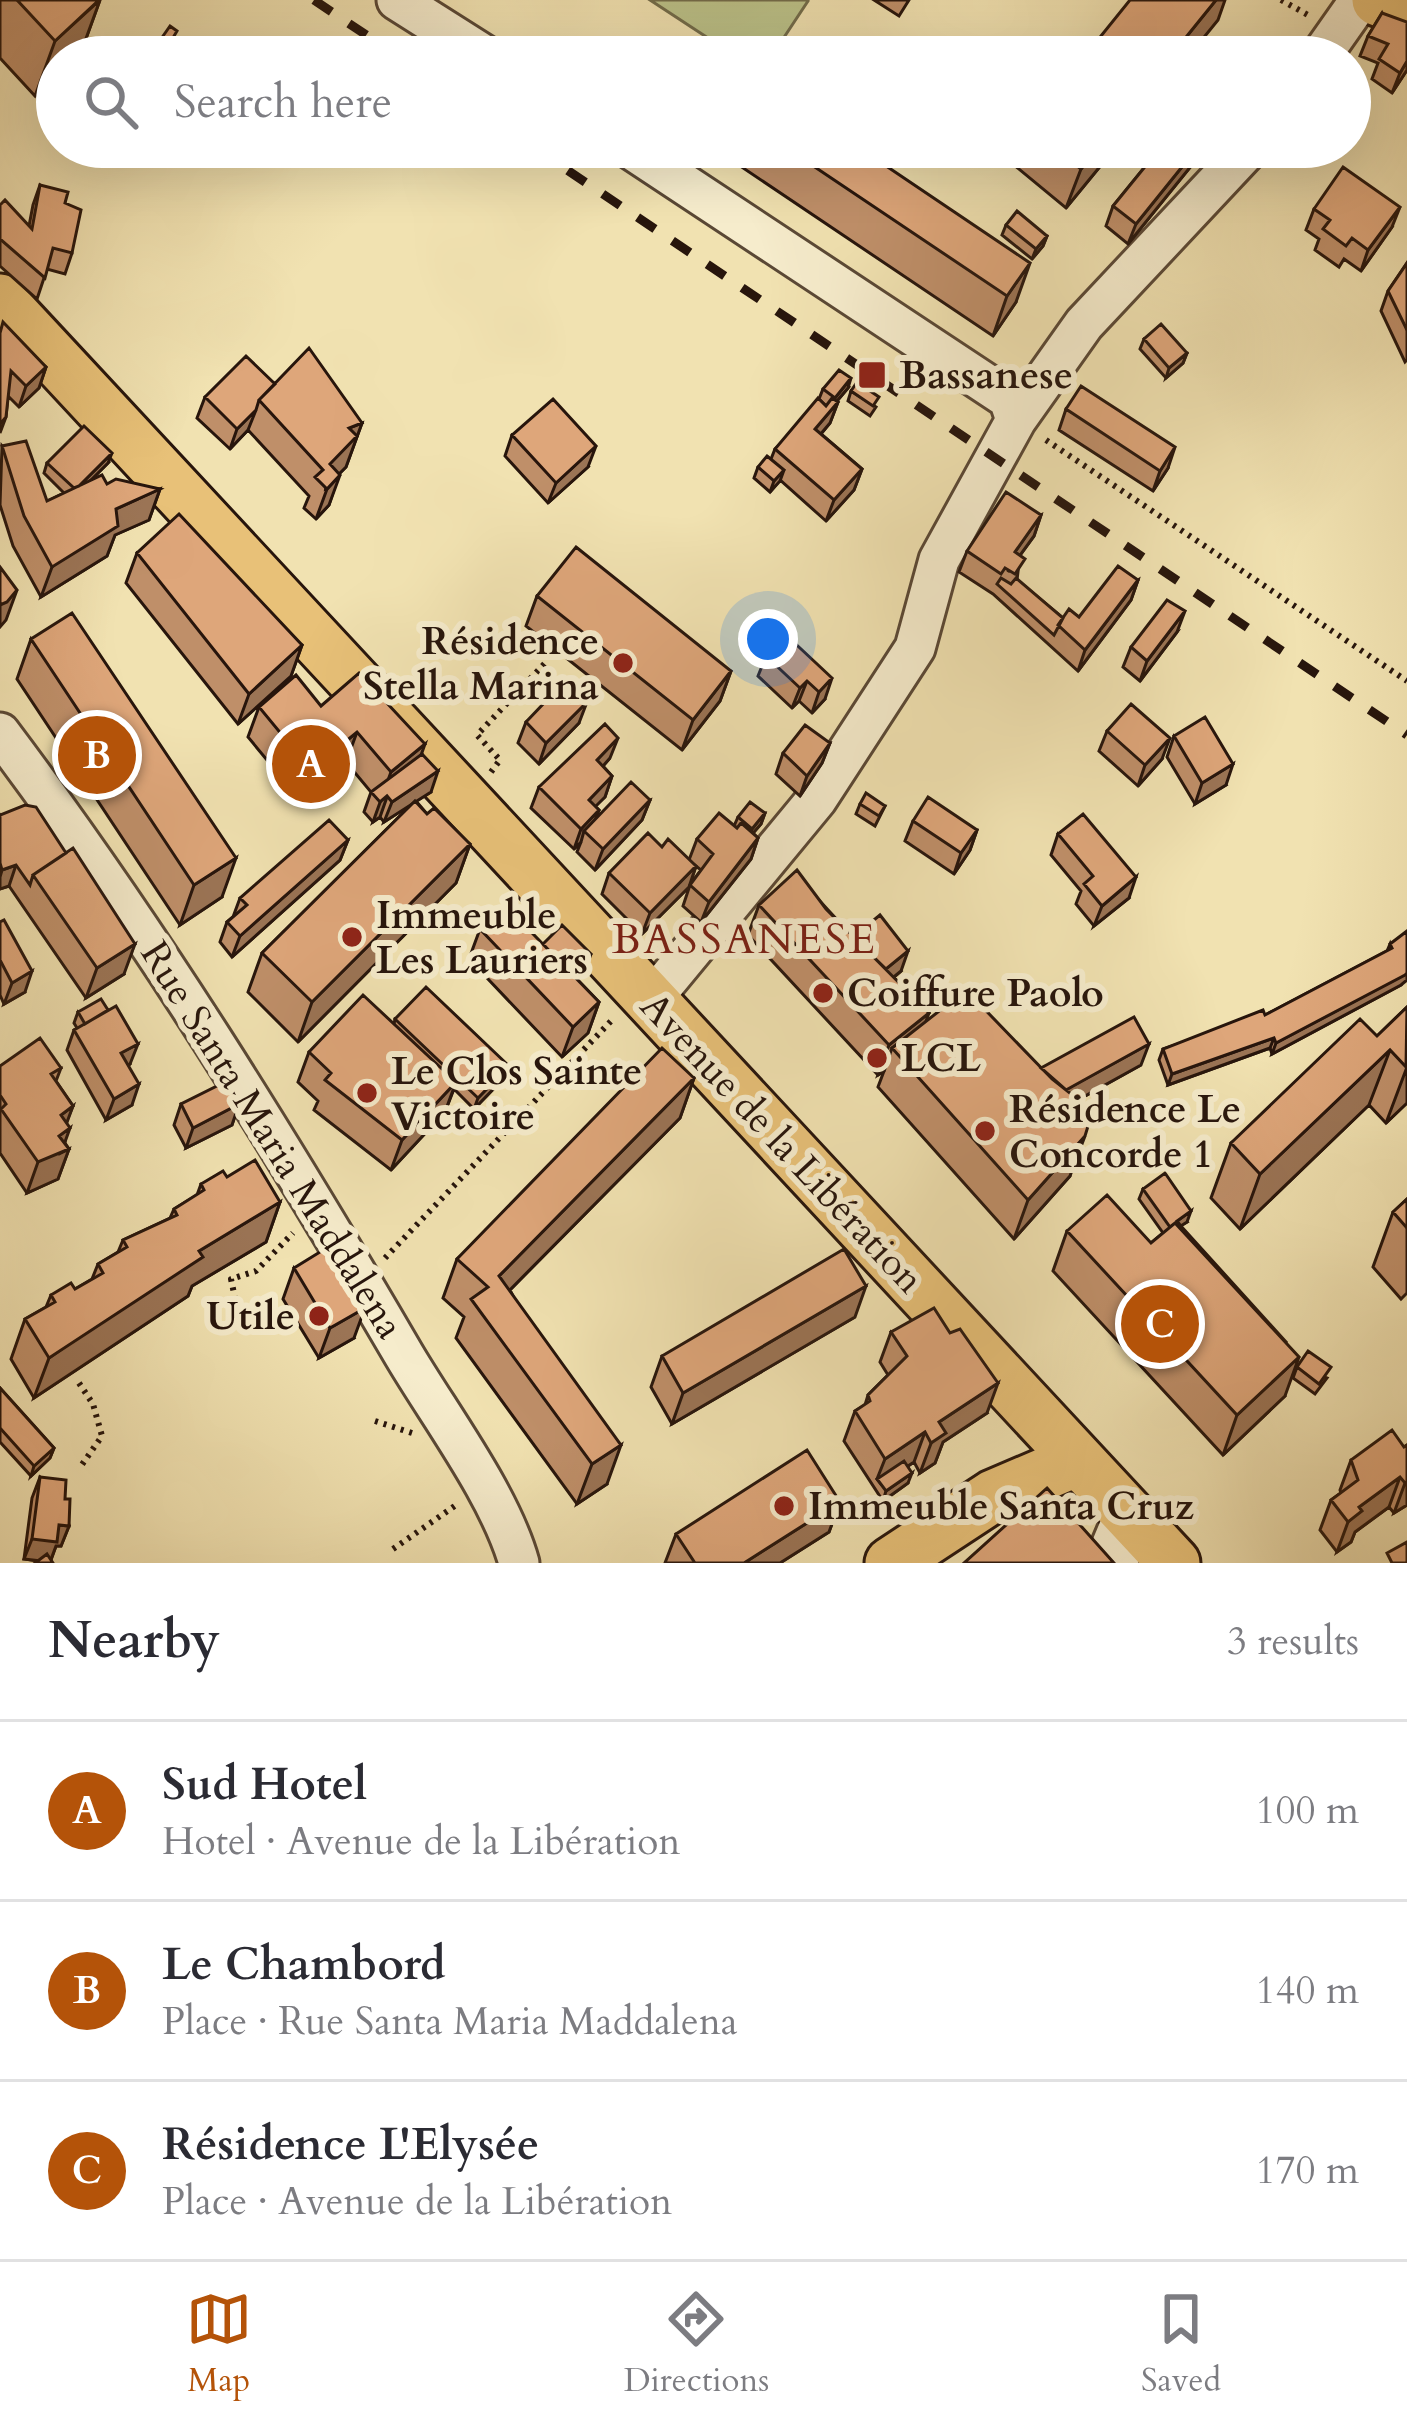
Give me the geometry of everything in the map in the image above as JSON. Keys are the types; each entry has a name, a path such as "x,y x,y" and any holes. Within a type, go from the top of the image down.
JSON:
{"main road":[{"path":"1378,0 1407,11"},
{"name":"Avenue de la Libération","path":"0,301 1033,1414 1076,1462 1122,1538 1174,1563"},
{"path":"992,1496 1033,1414"},
{"path":"891,1563 992,1496 1076,1462"}],"street":[{"path":"398,0 454,36"},
{"path":"1335,36 1360,0"},
{"path":"660,168 1009,399 1016,420"},
{"path":"644,993 817,799 915,648 939,560 1016,420 1084,325 1230,168"},
{"name":"Rue Santa Maria Maddalena","path":"0,734 16,786 157,949 362,1282 482,1487 519,1563"}],"path":[{"path":"1016,420 1407,681"},
{"path":"488,774 500,760 477,735 547,661"},
{"path":"362,1282 615,1017 644,993"},
{"path":"237,1308 231,1279 256,1271 317,1209"},
{"path":"79,1383 93,1404 102,1436 81,1466"},
{"path":"375,1421 414,1433"},
{"path":"393,1549 482,1487"}],"green space":[{"path":"650,0 808,1 785,36 705,36"}],"building":[{"path":"17,0 99,0 60,36 50,36"},
{"path":"1130,0 1216,0 1187,36 1101,36"},
{"path":"1382,13 1407,22 1407,61 1400,73 1379,59 1388,44 1368,36"},
{"path":"816,168 889,168 1030,263 1007,296"},
{"path":"1144,168 1181,168 1136,224 1113,206"},
{"path":"1342,168 1400,207 1368,250 1352,238 1346,246 1323,229 1330,220 1314,209"},
{"path":"40,185 68,192 65,203 81,210 72,253 53,248 45,278 0,239 0,205 5,200 32,229"},
{"path":"1017,211 1047,236 1036,249 1006,225"},
{"path":"1407,263 1407,330 1388,291"},
{"path":"3,322 46,367 26,386 11,371 6,417 0,424 0,333"},
{"path":"1161,324 1187,353 1169,368 1144,339"},
{"path":"309,348 362,423 349,428 357,436 330,464 340,475 327,489 315,477 323,470 259,400"},
{"path":"246,356 275,384 237,429 205,397"},
{"path":"839,370 851,378 835,398 823,389"},
{"path":"857,382 879,397 873,406 851,391"},
{"path":"1081,386 1175,447 1160,471 1066,409"},
{"path":"818,398 826,406 832,398 838,402 815,429 862,469 834,500 775,449"},
{"path":"553,399 596,446 556,483 512,435"},
{"path":"84,426 112,453 74,488 47,463"},
{"path":"26,441 47,501 102,475 107,484 116,479 160,489 116,509 118,526 52,567 24,516 2,446"},
{"path":"767,456 784,470 774,481 758,467"},
{"path":"1006,492 1041,515 1015,552 1025,559 1015,574 1005,568 1001,574 967,551"},
{"path":"179,514 302,645 249,694 137,553"},
{"path":"576,547 731,671 693,720 537,596"},
{"path":"1118,566 1138,580 1085,650 1058,625 1069,609 1079,617"},
{"path":"0,567 17,590 0,605"},
{"path":"1001,578 1011,584 1016,578 1063,618 1054,635 997,584"},
{"path":"1167,600 1185,611 1147,661 1131,647"},
{"path":"72,613 236,858 194,885 31,639"},
{"path":"785,634 832,678 819,692 807,681 800,688 766,656"},
{"path":"359,673 425,744 391,772 357,732 311,770 259,707 296,675 321,706"},
{"path":"568,678 579,685 573,691 587,702 546,743 526,722"},
{"path":"1131,704 1170,738 1145,765 1107,731"},
{"path":"1205,717 1233,764 1202,783 1174,736"},
{"path":"605,724 618,738 597,760 612,776 589,800 599,810 581,829 539,787"},
{"path":"805,725 830,743 807,776 783,753"},
{"path":"422,754 438,771 392,802 387,796 380,802 371,792"},
{"path":"631,782 650,800 603,849 584,831"},
{"path":"866,793 885,806 879,816 860,804"},
{"path":"928,797 977,830 961,853 913,821"},
{"name":"Immeuble Les Lauriers","path":"415,801 427,814 434,808 470,844 312,1002 262,953"},
{"path":"750,802 765,813 752,829 738,817"},
{"path":"25,805 36,807 66,853 33,875 30,885 16,865 2,870 0,863 0,815"},
{"path":"719,813 758,838 709,902 690,885 713,854 697,839"},
{"path":"1083,814 1136,877 1102,906 1084,884 1093,876 1058,834"},
{"path":"329,820 348,840 240,936 227,922 247,905 240,898"},
{"path":"648,833 662,847 668,839 696,866 650,913 609,873"},
{"path":"73,848 135,944 97,968 33,875"},
{"path":"797,870 826,909 929,1013 889,1045 759,905"},
{"path":"505,905 599,1002 573,1027 480,929"},
{"path":"880,915 908,951 886,969 853,937"},
{"path":"4,920 32,971 12,983 0,960 0,922"},
{"path":"562,925 591,954 571,974 543,944"},
{"path":"1407,931 1405,975 1276,1043 1274,1038 1172,1074 1163,1049 1263,1010 1265,1015 1392,948 1390,944"},
{"path":"426,987 509,1066 478,1098 395,1019"},
{"path":"966,990 1052,1079 1085,1105 1089,1123 1085,1136 1028,1200 892,1048"},
{"path":"363,995 456,1082 402,1140 325,1080 331,1073 309,1052"},
{"path":"101,999 108,1010 85,1024 78,1012"},
{"path":"116,1006 138,1044 121,1053 139,1084 114,1099 74,1030"},
{"path":"1407,1007 1406,1067 1390,1050 1260,1174 1231,1143 1360,1019 1377,1036"},
{"path":"1134,1017 1149,1044 1066,1090 1041,1068"},
{"path":"40,1038 61,1068 51,1074 73,1106 61,1115 70,1128 59,1136 69,1149 38,1162 1,1109 6,1104 0,1095 0,1066"},
{"path":"662,1048 694,1078 499,1276 621,1445 592,1464 471,1299 488,1287 457,1259"},
{"path":"227,1081 239,1104 193,1128 181,1104"},
{"path":"255,1160 280,1202 199,1251 203,1257 49,1358 25,1319 55,1302 51,1295 71,1283 75,1289 103,1273 98,1264 127,1247 123,1240 177,1215 174,1209 204,1190 201,1184 223,1171 227,1177"},
{"path":"1165,1173 1191,1211 1177,1221 1287,1343 1175,1223 1170,1227 1143,1189"},
{"path":"1107,1195 1151,1243 1175,1223 1299,1357 1237,1415 1067,1231"},
{"path":"1407,1199 1407,1228 1393,1212"},
{"path":"328,1247 365,1308 330,1328 294,1268"},
{"path":"844,1249 866,1286 683,1393 662,1356"},
{"path":"934,1308 950,1333 960,1329 998,1383 939,1422 946,1433 931,1443 925,1432 885,1459 855,1411 870,1401 868,1395 907,1356 891,1332"},
{"path":"1308,1351 1331,1367 1319,1384 1297,1367"},
{"path":"0,1388 54,1448 34,1466 0,1428"},
{"path":"1392,1430 1407,1445 1407,1482 1400,1477 1359,1507 1362,1511 1348,1522 1331,1500 1358,1480 1351,1460"},
{"path":"807,1450 840,1502 744,1563 695,1563 676,1534"},
{"path":"904,1461 912,1473 886,1491 877,1479"},
{"path":"40,1477 66,1480 69,1526 59,1525 57,1542 32,1539"},
{"path":"1047,1488 1114,1563 964,1563"},
{"path":"1407,1542 1407,1563 1392,1563 1387,1553"}],"railway":[{"path":"314,0 368,36"},
{"path":"564,168 1407,735"}],"place":[{"name":"Bassanese","path":"872,375"},
{"name":"Résidence Stella Marina","path":"623,663"},
{"name":"Le Chambord","path":"97,755"},
{"name":"Sud Hotel","path":"311,764"},
{"name":"Immeuble Les Lauriers","path":"352,937"},
{"name":"Coiffure Paolo","path":"823,993"},
{"name":"LCL","path":"877,1058"},
{"name":"Le Clos Sainte Victoire","path":"367,1093"},
{"name":"Résidence Le Concorde 1","path":"985,1131"},
{"name":"Utile","path":"319,1316"},
{"name":"Résidence L'Elysée","path":"1160,1324"},
{"name":"Immeuble Santa Cruz","path":"784,1506"}],"district":[{"name":"BASSANESE","path":"745,939"}]}
